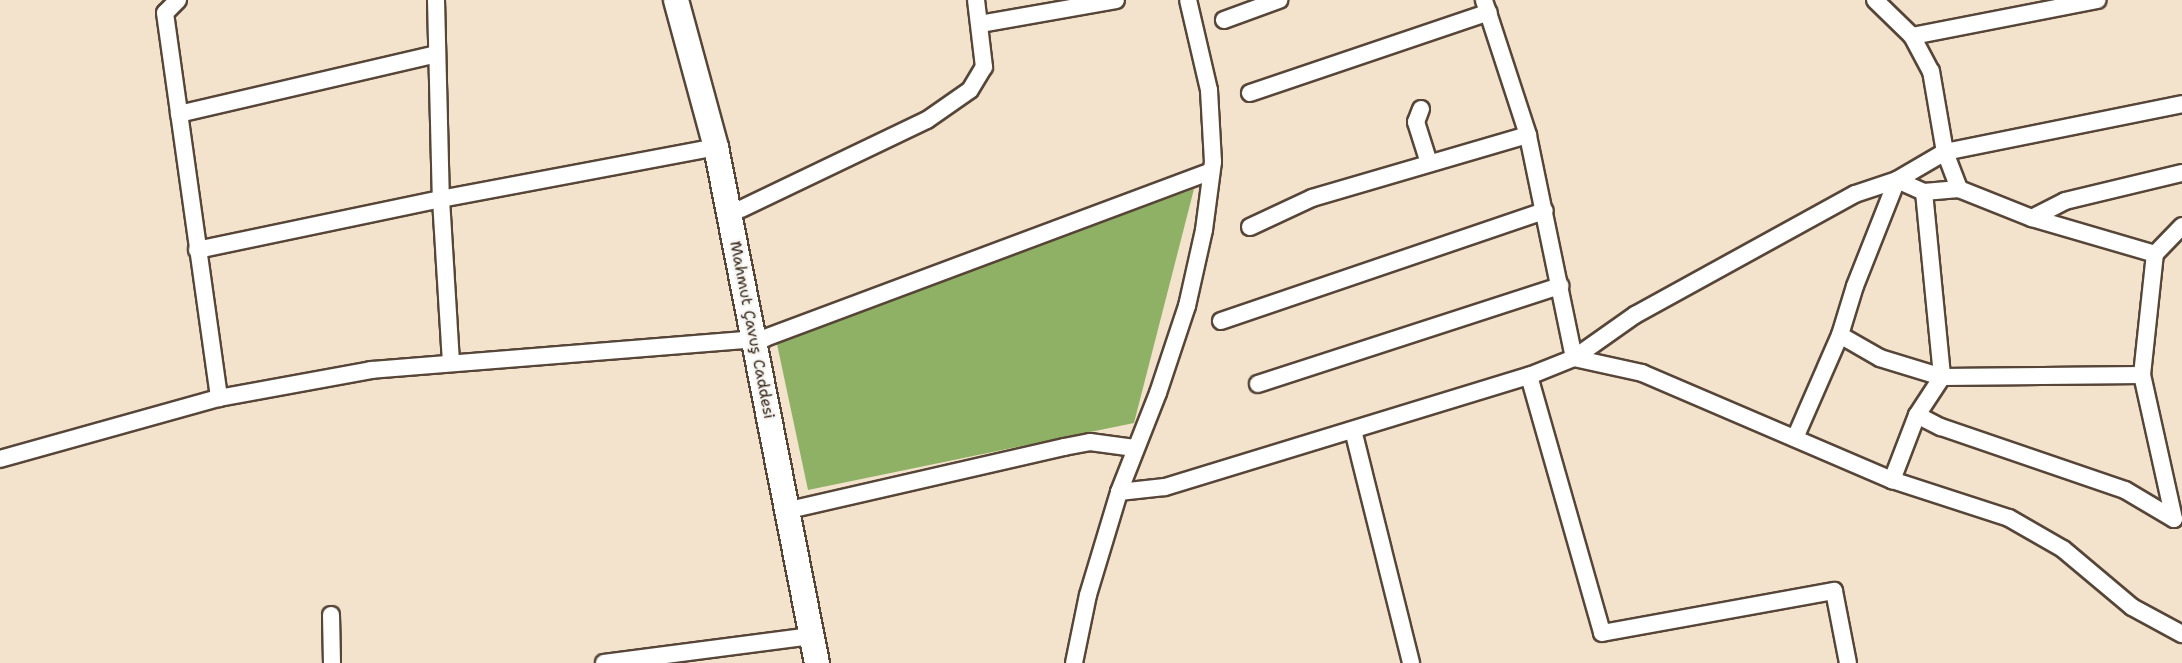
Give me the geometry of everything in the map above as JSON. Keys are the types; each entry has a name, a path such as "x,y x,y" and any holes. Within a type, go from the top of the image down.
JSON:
{"main road":[{"name":"Mahmut Çavuş Caddesi","path":"676,0 716,147 759,338 817,663"},
{"path":"690,0 732,155 759,338 798,508 828,663"}],"street":[{"path":"178,0 165,13 219,398"},
{"path":"436,0 441,198 451,363"},
{"path":"741,209 927,120 970,90 984,67 976,0"},
{"path":"980,24 1116,0"},
{"path":"1074,663 1088,595 1119,492 1158,393 1186,306 1204,230 1211,171 1209,90 1188,0"},
{"path":"1224,20 1279,0"},
{"path":"1875,0 1912,36 1931,71 1945,152 1959,189"},
{"path":"1912,36 2098,0"},
{"path":"1250,93 1486,6 1528,135 1575,358"},
{"path":"179,114 436,54"},
{"path":"1119,492 1165,488 1529,376 1575,358 1646,309 1855,194 1897,180 1945,152 2182,104"},
{"path":"1420,109 1416,122 1429,163"},
{"path":"1250,227 1312,198 1528,135"},
{"path":"197,250 441,198 716,147"},
{"path":"0,459 219,398 371,370 759,338 1211,171"},
{"path":"2032,218 2065,201 2182,173"},
{"path":"1897,180 1924,192 1959,189 2032,218 2155,254"},
{"path":"1795,438 1840,335 1854,286 1897,180"},
{"path":"1892,480 1917,415 1942,377 1924,192"},
{"path":"1221,321 1545,211"},
{"path":"1917,415 1941,428 2125,490 2174,519 2142,375 2155,254 2182,226"},
{"path":"1258,384 1560,286"},
{"path":"1840,335 1880,358 1942,377 2142,375"},
{"path":"1575,358 1642,373 1892,480 2009,518 2063,549 2132,607 2182,634"},
{"path":"1529,376 1602,633 1834,591 1848,663"},
{"path":"1353,430 1411,663"},
{"path":"798,508 1090,442 1135,447"},
{"path":"331,615 332,663"},
{"path":"604,663 811,636"}],"green space":[{"path":"1194,189 1134,423 808,490 777,344 944,278"}]}
